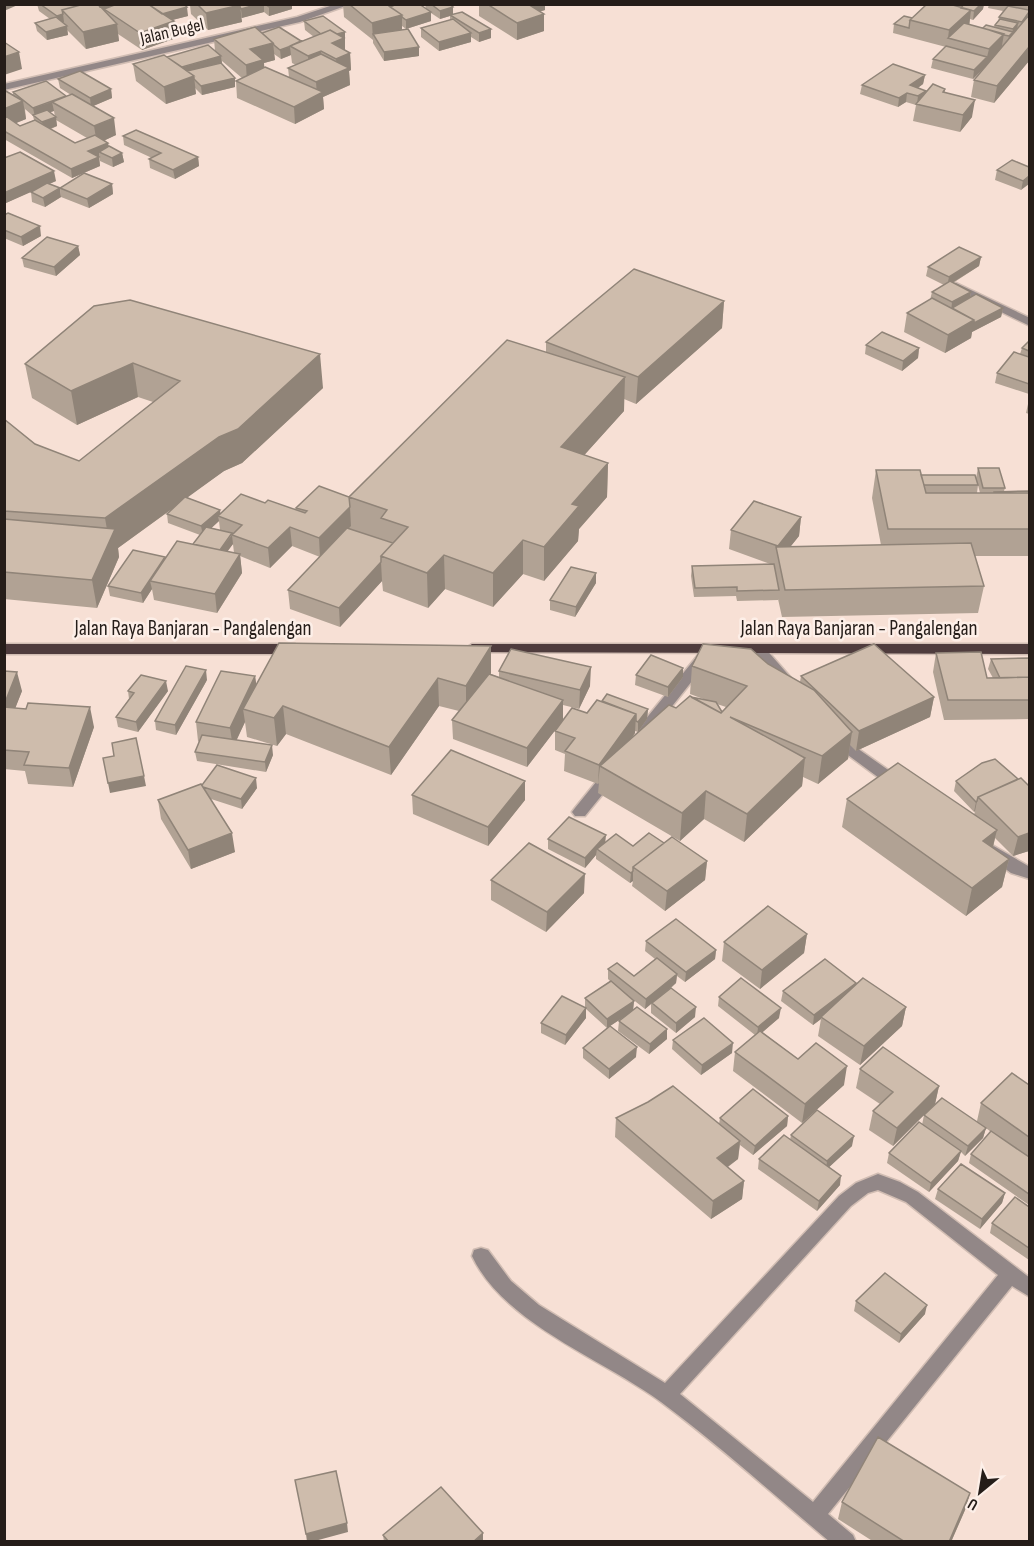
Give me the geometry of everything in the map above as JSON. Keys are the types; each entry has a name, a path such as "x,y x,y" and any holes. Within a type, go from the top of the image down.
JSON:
{"main road":[{"name":"Jalan Raya Banjaran - Pangalengan","path":"4,649 305,649"},
{"name":"Jalan Raya Banjaran - Pangalengan","path":"459,649 1029,649"}],"street":[{"name":"Jalan Bugel","path":"4,87 300,19 347,4"},
{"path":"956,286 1029,323"},
{"path":"633,746 710,650"},
{"path":"759,650 796,693"},
{"path":"825,727 857,756 914,796"},
{"path":"580,813 620,762"},
{"path":"980,843 1017,869 1029,873"},
{"path":"667,1395 845,1201 862,1188 878,1182 894,1187 912,1197 1029,1289"},
{"path":"481,1256 504,1287 532,1311 667,1395 846,1542"},
{"path":"815,1515 1011,1275"}],"building":[{"path":"40,4 74,4 77,6 62,10 63,14 57,16"},
{"path":"84,4 98,4 117,24 83,32 62,10"},
{"path":"117,4 148,4 174,21 140,33 104,9"},
{"path":"148,4 184,4 187,7 162,14"},
{"path":"197,4 239,4 240,5 206,13"},
{"path":"239,4 259,4 241,9"},
{"path":"349,4 386,4 402,15 372,23"},
{"path":"397,4 419,4 431,12 406,20 390,7"},
{"path":"431,4 450,4 453,7 440,11"},
{"path":"487,4 528,4 544,14 517,23"},
{"path":"927,4 949,4 971,10 949,30 910,20"},
{"path":"964,4 981,4 974,11 961,8"},
{"path":"1008,6 1029,10 1029,12 1022,22 999,17"},
{"path":"462,12 491,29 479,33 450,15"},
{"path":"1029,15 1029,47 997,86 974,80"},
{"path":"323,16 345,32 337,34 330,30 321,34 304,21"},
{"path":"904,16 912,18 909,28 894,24"},
{"path":"56,17 67,26 46,32 35,23"},
{"path":"453,19 471,33 439,42 421,28"},
{"path":"1000,19 1018,23 1013,29 995,25"},
{"path":"964,23 1004,34 989,49 948,38"},
{"path":"986,25 1013,32 1009,36 1004,35 983,28"},
{"path":"255,27 273,43 250,49 263,60 246,65 214,39"},
{"path":"279,27 301,41 280,50 262,33"},
{"path":"408,29 419,47 384,52 373,34"},
{"path":"330,30 344,38 332,43 350,53 336,59 321,51 308,56 290,46"},
{"path":"4,42 19,52 4,57"},
{"path":"208,45 221,56 182,67 167,57"},
{"path":"946,46 987,57 974,70 933,59"},
{"path":"321,54 349,68 316,82 288,68"},
{"path":"164,55 194,76 164,87 133,64"},
{"path":"221,63 235,78 201,86 187,71"},
{"path":"893,64 925,75 910,85 926,91 918,96 907,93 899,98 862,85"},
{"path":"265,67 323,92 294,107 236,81"},
{"path":"80,71 111,89 90,98 58,79"},
{"path":"46,81 66,96 33,108 13,92"},
{"path":"933,84 945,89 943,92 975,100 963,115 916,104"},
{"path":"4,90 23,101 4,109"},
{"path":"72,94 114,118 94,126 52,102"},
{"path":"47,110 56,117 42,122 33,115"},
{"path":"7,117 20,126 35,120 75,143 95,135 108,143 88,151 99,157 71,169 4,131 4,118"},
{"path":"136,130 198,157 173,170 149,159 161,153 123,136"},
{"path":"109,146 122,153 112,158 99,152"},
{"path":"20,152 54,171 4,193 4,158"},
{"path":"1012,160 1029,167 1029,176 1023,181 997,170"},
{"path":"84,173 112,184 87,199 60,188"},
{"path":"47,183 60,188 43,198 31,192"},
{"path":"8,213 40,226 21,237 4,230 4,215"},
{"path":"47,237 78,246 54,267 22,258"},
{"path":"959,247 981,257 949,277 928,267"},
{"path":"634,269 724,301 638,377 546,342"},
{"path":"950,281 971,292 952,302 932,292"},
{"path":"976,294 1003,308 974,323 974,320 952,308"},
{"path":"932,298 974,320 948,335 907,313"},
{"path":"130,300 320,354 238,429 219,437 105,518 4,511 4,419 35,444 79,461 180,381 133,363 71,391 25,364 94,306"},
{"path":"882,332 919,348 903,361 866,345"},
{"path":"507,340 625,377 561,447 608,463 572,504 579,506 544,547 523,540 493,573 444,555 427,573 381,556 408,527 381,518 387,510 349,497"},
{"path":"1029,341 1029,351 1022,348"},
{"path":"1014,352 1029,357 1029,384 997,373"},
{"path":"978,468 999,468 1005,488 983,488"},
{"path":"876,470 920,470 926,493 1029,493 1029,529 888,529"},
{"path":"921,475 975,475 978,485 924,485"},
{"path":"319,486 349,497 350,507 319,538 290,527 268,548 232,535 242,525 218,516 241,494 265,503 268,500 305,513 307,511 296,508"},
{"path":"1029,491 1029,493 994,493 994,492"},
{"path":"185,497 220,510 201,526 167,514"},
{"path":"754,501 801,517 778,546 731,530"},
{"path":"4,519 115,529 92,580 4,572"},
{"path":"206,527 232,533 220,550 193,544"},
{"path":"347,528 393,543 381,556 381,562 339,608 288,590"},
{"path":"177,541 240,554 215,594 150,581"},
{"path":"971,543 984,586 785,590 776,547"},
{"path":"133,550 165,557 141,593 108,586"},
{"path":"774,564 779,590 737,591 737,587 695,588 692,566"},
{"path":"571,567 596,573 576,607 550,600"},
{"path":"279,643 491,646 466,686 438,678 389,747 283,706 274,718 243,709"},
{"path":"703,644 751,649 768,664 814,690 852,732 822,756 730,717 805,758 747,814 706,791 682,813 600,766 669,705 676,708 690,696 721,713 747,686 692,666"},
{"path":"874,644 934,697 859,731 801,676"},
{"path":"511,649 591,667 580,690 499,671"},
{"path":"981,652 987,678 1029,677 1029,700 948,700 936,653"},
{"path":"651,655 683,668 668,687 636,675"},
{"path":"1029,658 1029,677 1000,678 991,659"},
{"path":"186,666 206,670 175,725 155,721"},
{"path":"4,671 17,672 4,705"},
{"path":"221,671 255,676 230,728 196,722"},
{"path":"489,674 563,700 527,748 452,720"},
{"path":"141,675 166,681 136,722 116,717 134,693 128,691"},
{"path":"607,694 648,709 638,722 636,714 602,701"},
{"path":"691,697 716,702 722,712 721,713"},
{"path":"597,700 636,714 599,765 565,751 575,738 555,731 572,708 587,713"},
{"path":"28,703 90,707 69,768 24,765 29,752 4,750 4,707 26,709"},
{"path":"202,735 272,745 265,762 195,752"},
{"path":"136,738 144,776 108,783 103,758 114,756 112,743"},
{"path":"451,750 525,781 488,827 412,795"},
{"path":"995,759 1018,779 978,797 976,802 956,781 982,763"},
{"path":"898,763 997,830 983,841 1009,859 972,888 847,799"},
{"path":"217,765 256,778 241,799 203,787 202,785"},
{"path":"1021,778 1029,786 1029,833 1018,837 978,797"},
{"path":"201,784 232,833 188,850 158,800"},
{"path":"569,817 606,835 585,858 548,839"},
{"path":"649,833 664,843 633,867 631,873 597,849 616,834 633,846"},
{"path":"672,837 707,861 667,891 633,867"},
{"path":"529,843 585,874 547,912 491,880"},
{"path":"768,906 807,934 762,970 724,942"},
{"path":"676,919 716,950 686,972 646,941"},
{"path":"657,958 677,974 646,999 608,969 617,963 634,976"},
{"path":"825,959 856,983 814,1015 783,991"},
{"path":"741,978 781,1008 758,1027 719,997"},
{"path":"863,978 906,1007 864,1046 821,1017"},
{"path":"611,981 634,1001 607,1019 585,998"},
{"path":"671,988 696,1007 676,1023 652,1003"},
{"path":"562,996 586,1008 566,1035 541,1023"},
{"path":"637,1007 667,1029 650,1044 619,1021"},
{"path":"704,1018 733,1043 702,1065 673,1040"},
{"path":"610,1026 637,1047 609,1069 583,1048"},
{"path":"760,1031 798,1059 816,1043 847,1066 805,1104 735,1052"},
{"path":"883,1047 939,1086 897,1128 873,1111 893,1092 860,1069"},
{"path":"1012,1073 1029,1085 1029,1137 981,1103"},
{"path":"673,1086 740,1141 717,1158 744,1181 713,1201 616,1118"},
{"path":"753,1089 788,1116 755,1146 720,1118"},
{"path":"942,1098 986,1128 968,1146 924,1115"},
{"path":"817,1110 854,1136 827,1161 791,1135"},
{"path":"919,1122 961,1151 931,1183 889,1153"},
{"path":"991,1131 1029,1157 1029,1194 971,1154"},
{"path":"784,1135 841,1176 819,1201 759,1159"},
{"path":"961,1164 1005,1193 982,1219 938,1189"},
{"path":"1015,1197 1029,1207 1029,1248 992,1223"},
{"path":"885,1273 927,1305 901,1334 856,1301"},
{"path":"878,1437 970,1493 949,1542 905,1542 842,1502"},
{"path":"336,1471 347,1523 306,1534 295,1480"},
{"path":"441,1487 483,1533 473,1542 389,1542 383,1535"}]}
